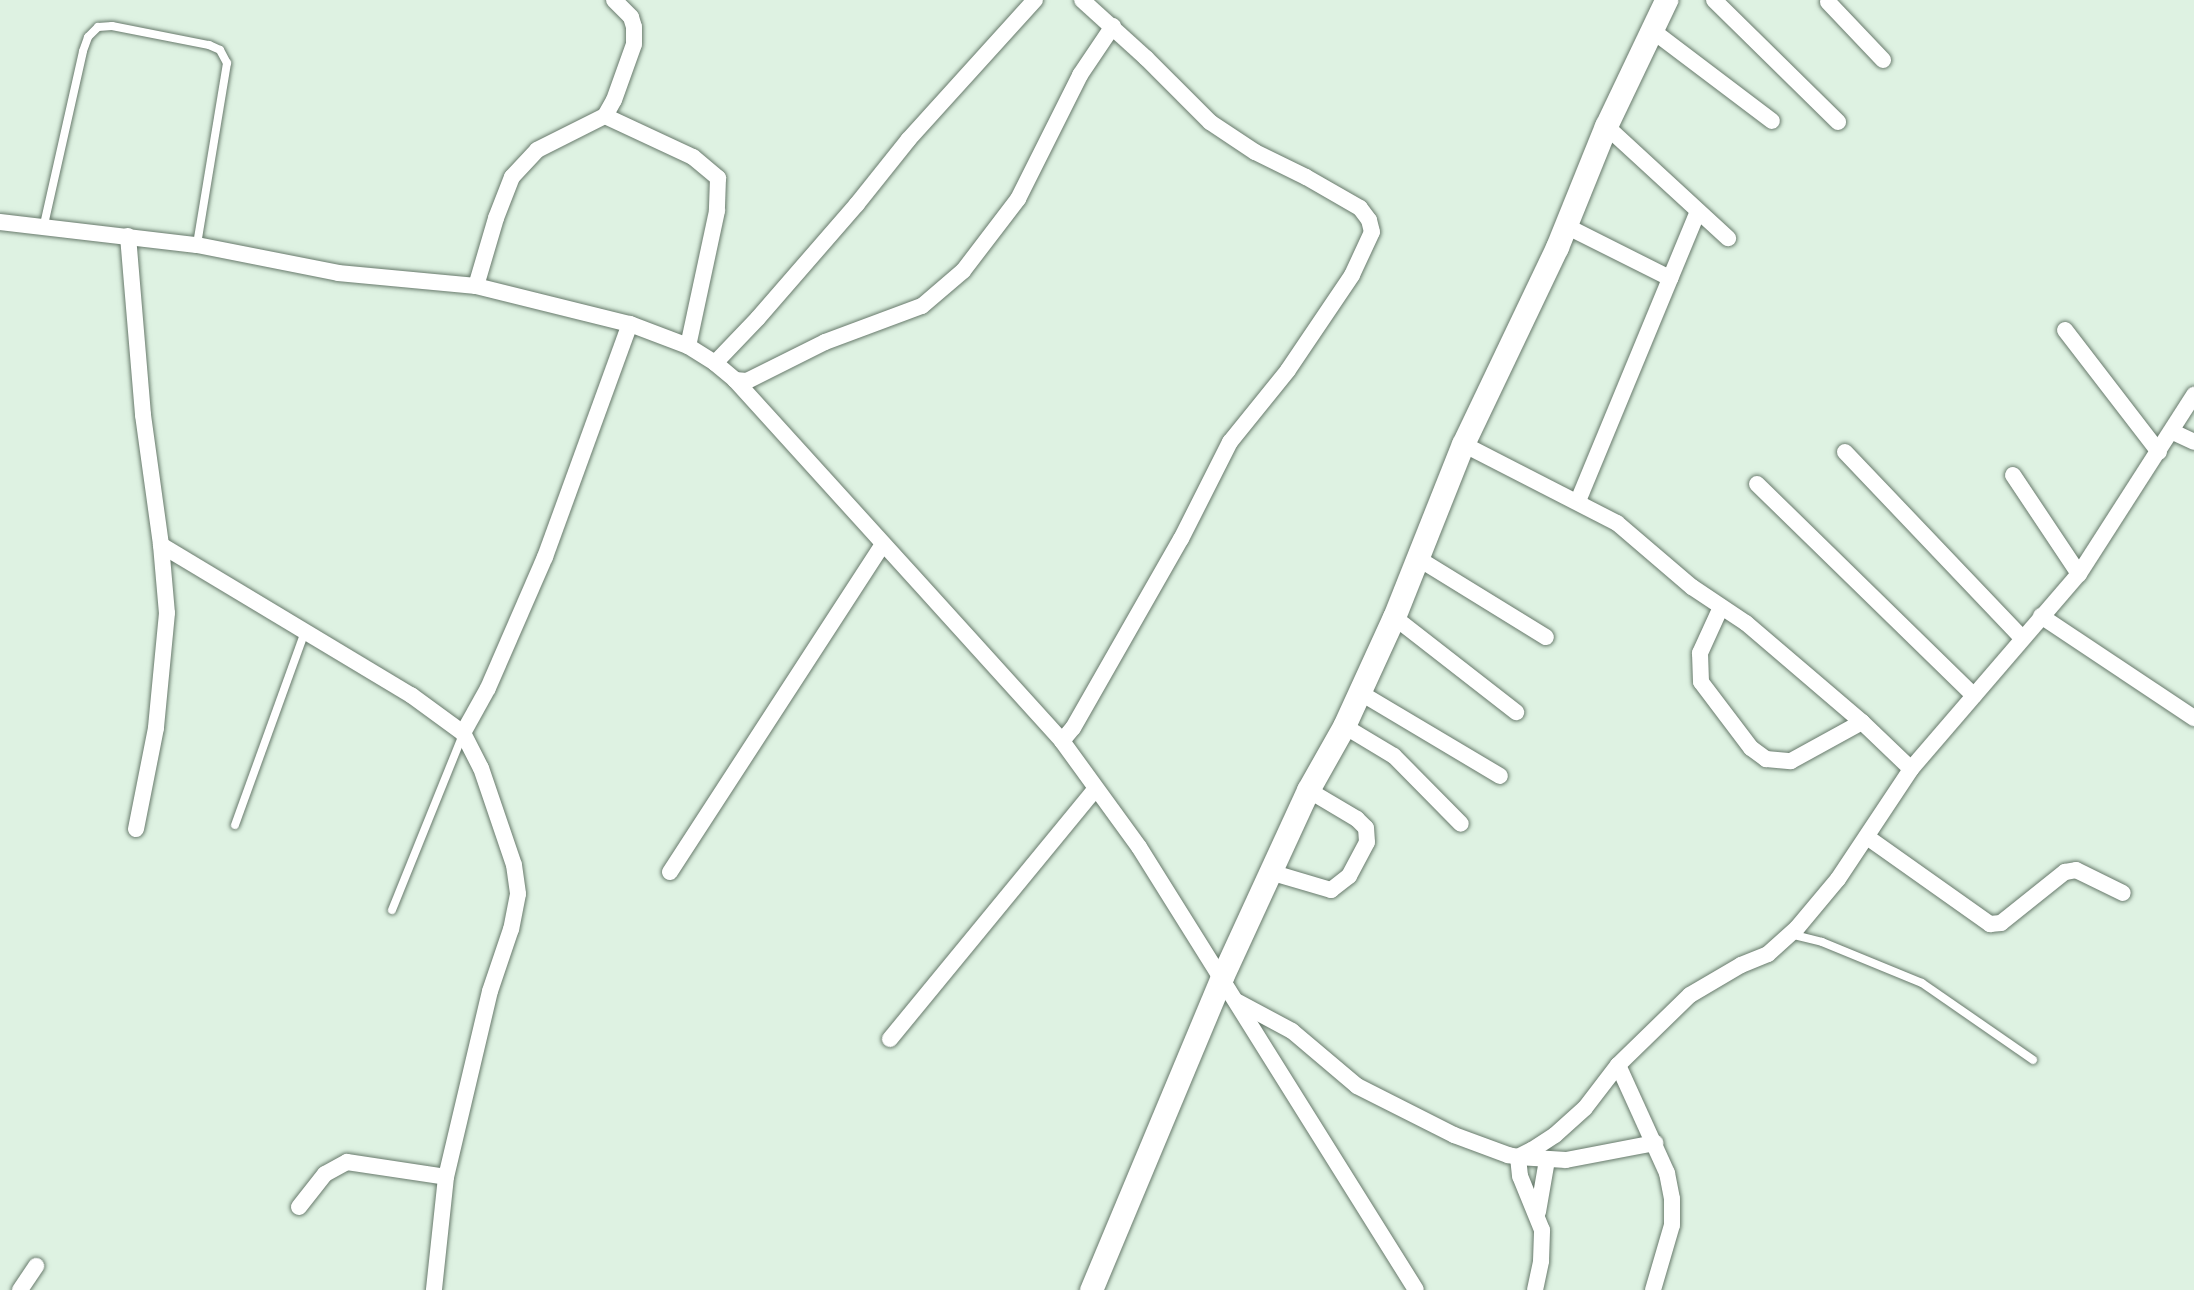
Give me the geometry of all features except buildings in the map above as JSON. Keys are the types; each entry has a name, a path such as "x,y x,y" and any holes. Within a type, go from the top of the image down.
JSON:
{"main road":[{"path":"1091,1290 1222,977 1308,790 1343,726 1394,617 1463,444 1557,247 1606,125 1666,0"}],"street":[{"path":"476,286 496,218 512,177 537,150 605,116 614,100 634,44 631,18 614,0"},
{"path":"715,363 858,204 908,140 1035,0"},
{"path":"1062,741 1073,728 1181,538 1230,442 1288,370 1352,275 1372,232 1369,220 1360,208 1255,152 1210,122 1113,26 1082,0"},
{"path":"1714,0 1838,122"},
{"path":"1828,1 1883,60"},
{"path":"735,380 747,381 825,342 922,306 963,271 1018,199 1080,75 1113,26"},
{"path":"1653,31 1772,121"},
{"path":"605,116 693,157 718,178 717,211 688,346"},
{"path":"1606,125 1728,238"},
{"path":"1578,501 1698,212"},
{"path":"0,222 197,246 338,274 476,286 630,324 688,346 715,363 735,380 882,546 1062,741 1139,847 1416,1290"},
{"path":"1564,225 1670,278"},
{"path":"128,236 143,415 161,545 167,613 156,727 136,830"},
{"path":"463,733 488,688 545,557 630,324"},
{"path":"2065,330 2159,452"},
{"path":"1518,1157 1555,1135 1584,1108 1618,1065 1690,995 1741,965 1768,954 1790,934 1838,879 1911,769 2080,574 2173,432 2194,395"},
{"path":"2173,432 2194,442"},
{"path":"1463,444 1578,501 1616,523 1692,587 1746,623 1862,722 1911,769"},
{"path":"1845,452 2022,638"},
{"path":"2013,475 2080,574"},
{"path":"1757,484 1974,696"},
{"path":"161,545 411,695 463,733 481,768 514,865 518,894 511,929 487,1003 446,1177 433,1290"},
{"path":"670,873 882,546"},
{"path":"1419,559 1546,637"},
{"path":"1721,607 1700,653 1701,682 1751,748 1766,759 1791,761 1862,722"},
{"path":"2041,616 2194,718"},
{"path":"1394,617 1516,712"},
{"path":"1359,692 1500,776"},
{"path":"1343,726 1394,756 1461,824"},
{"path":"890,1039 1095,789"},
{"path":"1270,872 1331,890 1349,876 1367,842 1366,828 1357,819 1308,790"},
{"path":"1867,836 1990,923 2001,923 2065,872 2076,870 2123,893"},
{"path":"1238,1002 1292,1031 1357,1086 1454,1135 1518,1157 1547,1160 1587,1158 1655,1143"},
{"path":"1618,1065 1655,1143 1667,1173 1672,1199 1672,1225 1653,1290"},
{"path":"1518,1157 1520,1176 1542,1230 1541,1261 1535,1290"},
{"path":"1538,1216 1547,1160"},
{"path":"299,1207 325,1174 346,1162 446,1177"},
{"path":"20,1290 36,1266"}],"lane":[{"path":"43,229 83,51 88,37 98,27 112,26 209,45 220,50 227,63 226,86 197,246"},
{"path":"235,825 305,632"},
{"path":"392,910 463,733"},
{"path":"1790,934 1822,942 1922,983 2033,1060"}]}
